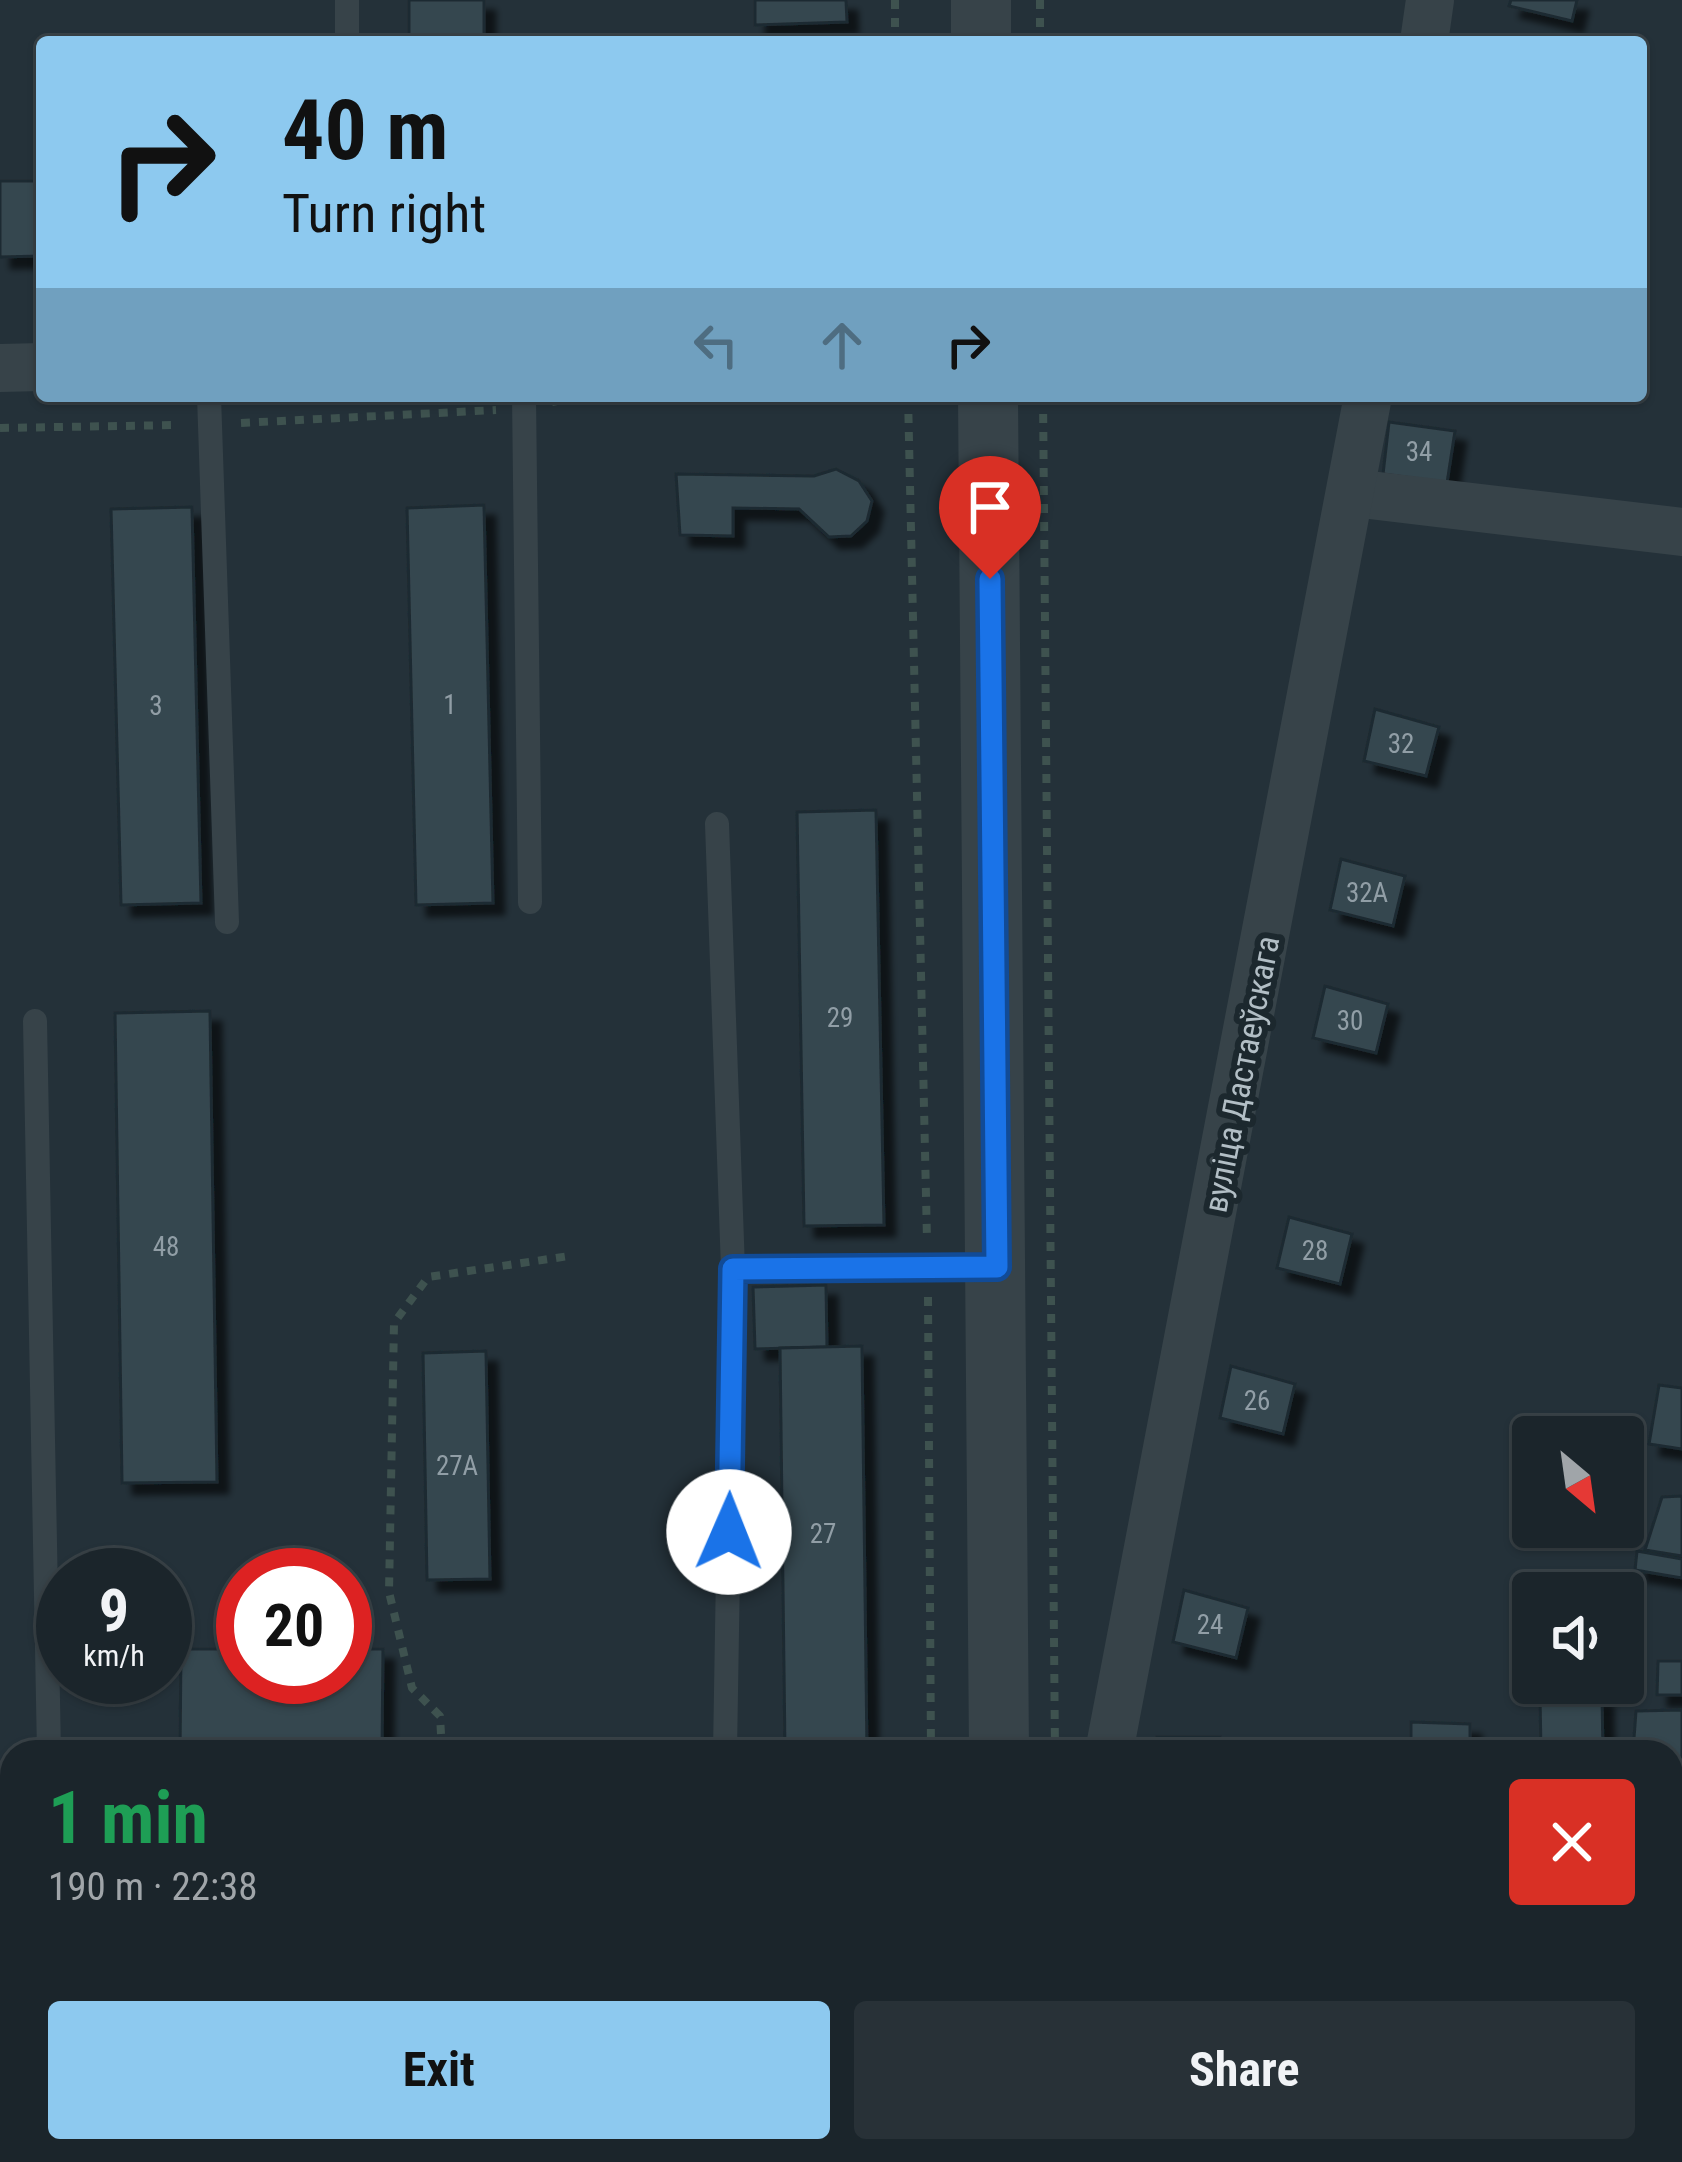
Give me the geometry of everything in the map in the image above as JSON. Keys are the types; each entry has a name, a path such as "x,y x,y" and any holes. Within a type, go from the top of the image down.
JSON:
{"street":[{"path":"981,0 981,36"},
{"path":"1425,36 1430,0"},
{"path":"0,368 36,367"},
{"path":"988,402 999,1740"},
{"name":"вуліца Дастаеўскага","path":"1111,1740 1367,402"},
{"path":"1353,493 1682,532"}],"lane":[{"path":"347,0 347,36"},
{"path":"208,402 226,922"},
{"path":"524,402 530,902"},
{"path":"717,824 733,1269 725,1740"},
{"path":"35,1022 49,1740"},
{"path":"733,1269 997,1267"}],"path":[{"path":"895,0 895,36"},
{"path":"1040,0 1040,36"},
{"path":"0,428 209,425 524,402"},
{"path":"908,402 927,1267 931,1740"},
{"path":"1043,402 1055,1740"},
{"path":"441,1740 440,1716 412,1688 389,1592 394,1323 428,1277 568,1256"}],"building":[{"path":"409,0 484,0 484,36 409,36"},
{"path":"755,0 846,0 847,22 755,25"},
{"path":"1511,0 1577,0 1572,21 1509,6"},
{"path":"0,181 36,181 36,256 0,257"},
{"path":"1389,422 1455,431 1447,483 1383,474"},
{"path":"836,469 859,481 872,501 867,521 851,536 829,537 799,509 733,508 733,536 680,535 676,474 814,476"},
{"path":"484,505 493,903 416,905 407,508"},
{"path":"192,507 201,903 121,905 111,509"},
{"path":"1375,709 1439,727 1426,776 1364,761"},
{"path":"876,810 884,1225 804,1226 797,812"},
{"path":"1341,859 1405,876 1393,926 1330,910"},
{"path":"1325,986 1388,1004 1376,1053 1313,1038"},
{"path":"210,1011 217,1482 122,1483 115,1013"},
{"path":"1289,1217 1352,1234 1340,1284 1277,1268"},
{"path":"826,1285 827,1347 755,1349 753,1287"},
{"path":"862,1346 867,1740 785,1740 780,1348"},
{"path":"486,1351 490,1579 427,1580 423,1353"},
{"path":"1231,1366 1295,1384 1283,1434 1220,1418"},
{"path":"1659,1385 1682,1388 1682,1449 1649,1444"},
{"path":"1682,1496 1682,1556 1645,1550 1662,1497"},
{"path":"1637,1551 1682,1559 1682,1578 1635,1570"},
{"path":"1184,1590 1248,1608 1236,1658 1173,1642"},
{"path":"192,1649 216,1649 216,1704 372,1704 372,1649 383,1649 382,1740 180,1740 180,1704 192,1704"},
{"path":"1658,1661 1682,1661 1682,1695 1657,1695"},
{"path":"1540,1704 1602,1704 1603,1740 1541,1740"},
{"path":"1682,1710 1682,1740 1634,1740 1636,1711"},
{"path":"1411,1722 1470,1724 1470,1740 1411,1740"},
{"path":"1157,1737 1220,1737 1220,1740"}],"route":[{"path":"729,1532 733,1269 997,1267 990,579"}]}
